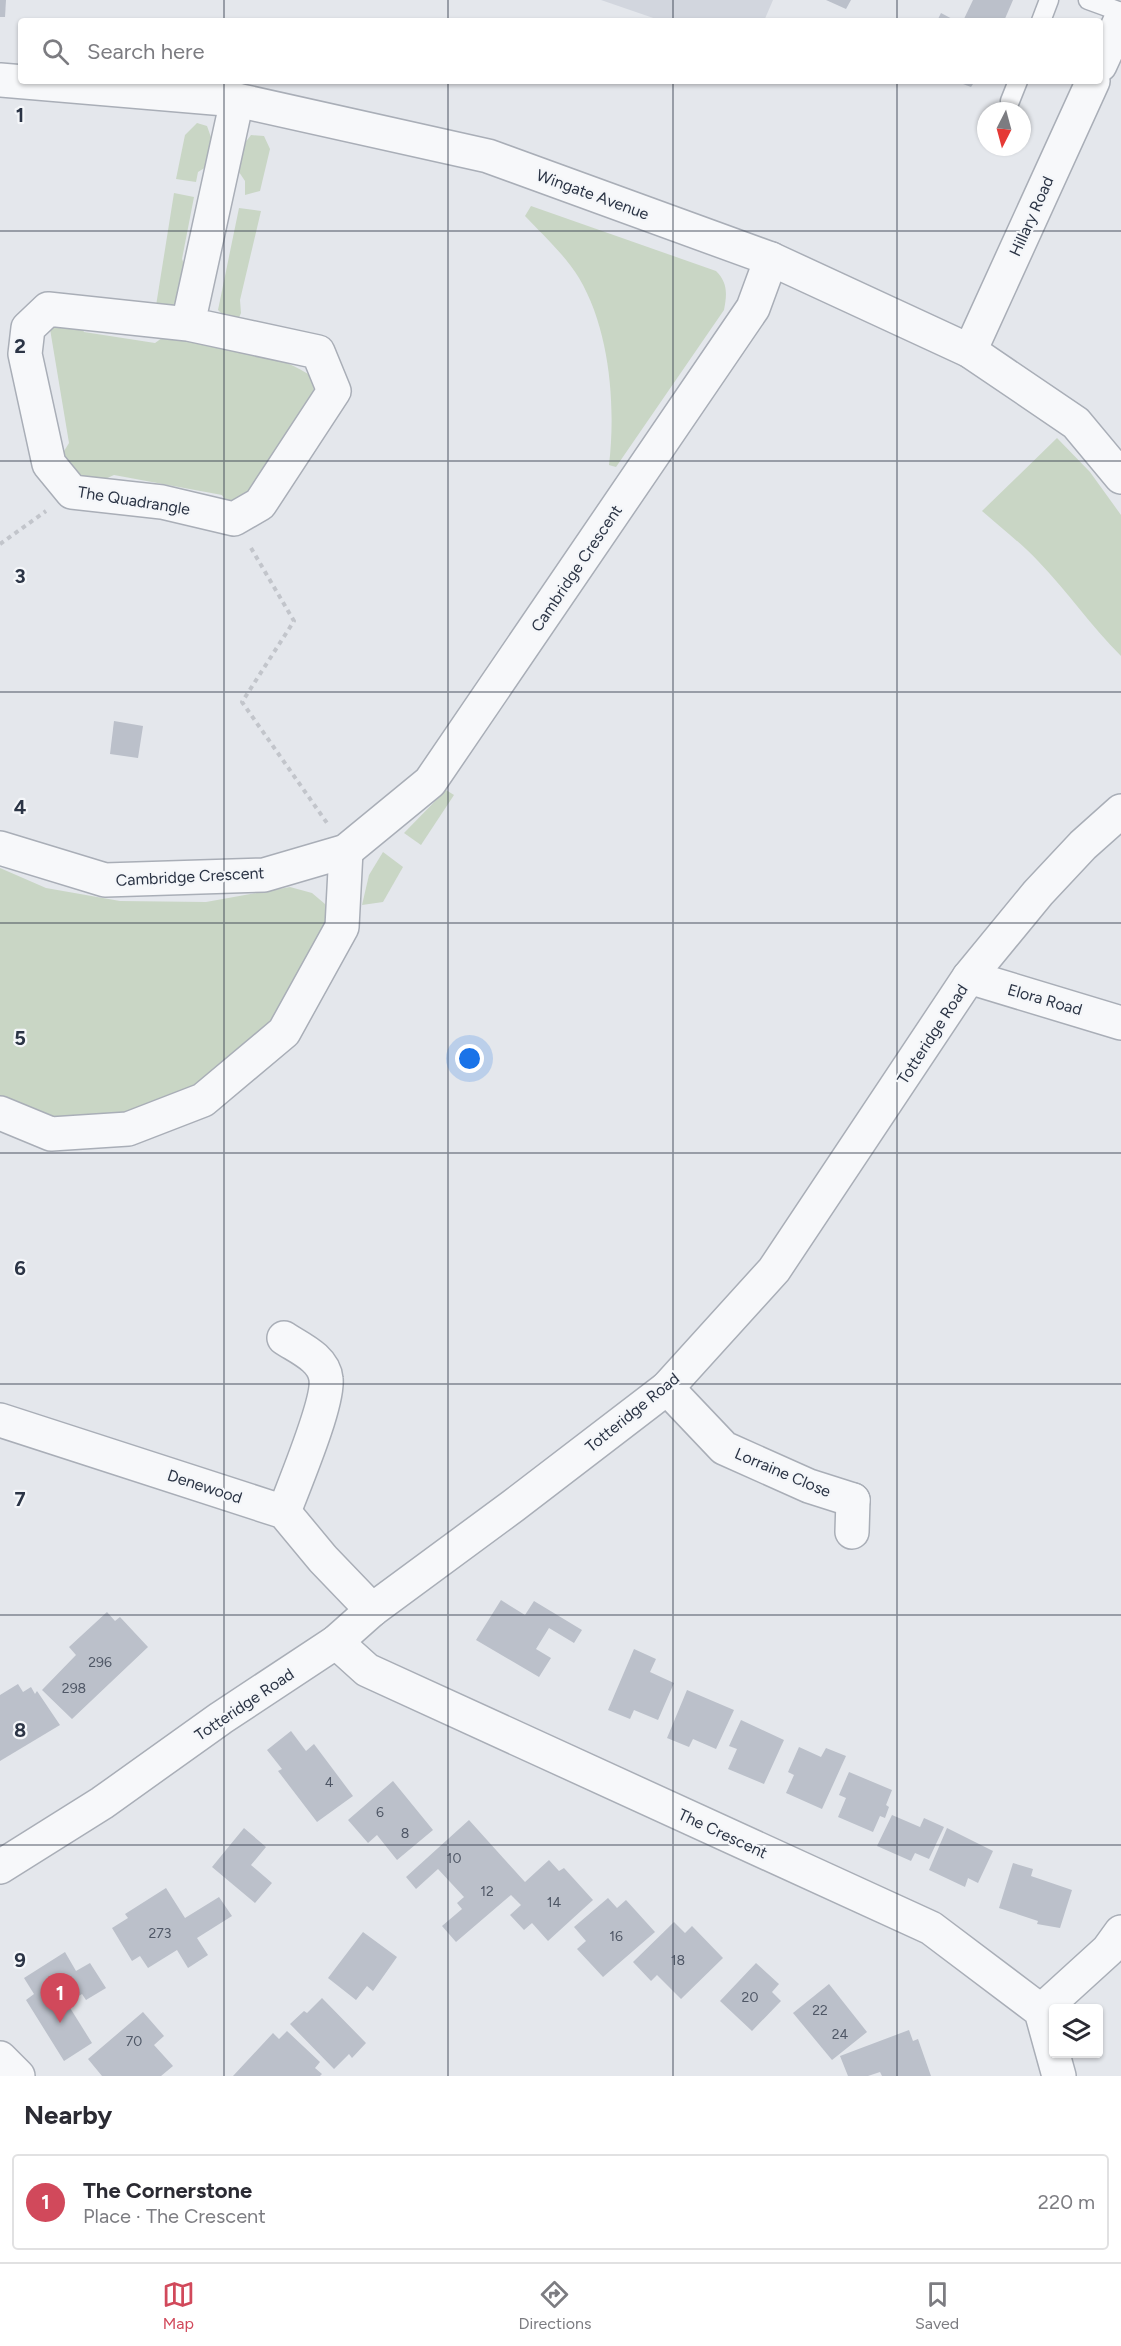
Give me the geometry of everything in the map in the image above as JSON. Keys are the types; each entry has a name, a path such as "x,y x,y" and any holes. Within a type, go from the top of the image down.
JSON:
{"street":[{"path":"1103,58 1121,19"},
{"name":"Wingate Avenue","path":"0,80 18,82"},
{"name":"Wingate Avenue","path":"47,84 237,100 488,156 771,259 970,351 1076,423 1121,477"},
{"name":"Hillary Road","path":"970,351 1092,84"},
{"path":"188,324 237,100"},
{"name":"Cambridge Crescent","path":"0,848 105,880 264,875 346,851 430,782 753,308 771,259"},
{"name":"The Quadrangle","path":"48,309 188,324 318,352 334,391 260,504 234,519 162,502 72,492 49,464 25,354 28,328 48,309"},
{"name":"Totteridge Road","path":"0,1867 102,1803 221,1718 336,1642 372,1610 667,1388 774,1270 969,977 1038,893 1083,845 1121,811"},
{"path":"0,1113 51,1134 128,1129 203,1100 284,1032 342,927 346,851"},
{"name":"Elora Road","path":"969,977 1121,1023"},
{"path":"284,1338 316,1358 326,1377 325,1398 284,1512 323,1559 372,1610"},
{"name":"Lorraine Close","path":"667,1388 724,1448 859,1507"},
{"name":"Denewood","path":"0,1420 284,1512"},
{"name":"The Crescent","path":"336,1642 367,1670 931,1928 1041,2012"},
{"path":"1059,2076 1041,2012 1108,1950 1121,1932"},
{"path":"0,2058 18,2076"}],"lane":[{"path":"1042,18 1049,0"},
{"path":"1088,0 1121,12"},
{"path":"1010,101 1017,84"}],"path":[{"path":"0,544 72,492"},
{"path":"234,519 294,621 242,702 346,851"}],"shaded area":[{"path":"601,0 773,0 765,18 653,18"}],"green space":[{"path":"197,123 207,126 213,143 214,162 198,172 196,182 176,179 185,135"},
{"path":"251,135 264,136 270,149 260,191 245,195 245,181 235,166 244,144"},
{"path":"174,193 194,197 182,259 189,277 186,295 173,307 155,312"},
{"path":"531,206 716,271 725,284 724,310 616,467 609,465 611,394 604,344 598,321 574,270 525,216"},
{"path":"239,208 261,211 240,300 241,313 235,327 218,310"},
{"path":"76,317 84,332 155,343 169,333 185,336 282,361 312,377 316,404 266,492 230,508 222,495 114,475 94,484 74,478 61,456 69,443 49,323"},
{"path":"1057,438 1090,472 1121,515 1121,656 1038,561 982,511"},
{"path":"446,790 454,795 421,845 404,833"},
{"path":"383,852 403,867 383,902 362,905 369,875"},
{"path":"0,868 46,888 120,901 206,902 290,887 312,893 325,904 328,924 294,1003 183,1106 63,1131 0,1110"}],"building":[{"path":"0,0 6,0 5,17 0,17"},
{"path":"826,0 851,0 846,9"},
{"path":"973,0 1013,0 1005,18 964,18"},
{"path":"941,13 950,18 938,18"},
{"path":"114,721 143,726 138,758 110,754"},
{"path":"501,1600 525,1615 534,1601 582,1630 574,1643 549,1628 536,1649 551,1658 539,1677 476,1640"},
{"path":"107,1612 115,1621 120,1617 148,1647 72,1719 42,1690 76,1655 69,1647"},
{"path":"634,1649 656,1659 650,1672 674,1683 658,1720 634,1710 630,1719 608,1710"},
{"path":"18,1684 23,1692 31,1687 35,1694 37,1691 60,1725 0,1761 0,1695"},
{"path":"687,1690 734,1710 716,1749 693,1739 689,1747 667,1738"},
{"path":"741,1720 784,1740 764,1784 728,1769 737,1749 729,1746"},
{"path":"291,1731 306,1751 314,1744 353,1796 317,1822 278,1771 282,1769 267,1750"},
{"path":"799,1747 821,1757 826,1748 846,1756 822,1809 786,1793 794,1775 788,1772"},
{"path":"849,1772 892,1790 886,1805 889,1807 885,1818 880,1816 873,1832 838,1817 846,1798 839,1795"},
{"path":"393,1781 433,1830 397,1860 377,1835 368,1843 348,1820"},
{"path":"892,1815 920,1827 924,1818 944,1827 929,1859 915,1853 911,1861 877,1846"},
{"path":"469,1820 525,1882 549,1860 559,1871 564,1868 593,1900 548,1941 532,1923 524,1930 510,1915 521,1905 511,1895 456,1942 442,1926 462,1909 457,1903 464,1897 438,1869 416,1889 406,1877"},
{"path":"244,1828 266,1847 251,1865 272,1883 255,1903 212,1867"},
{"path":"947,1828 993,1851 978,1883 968,1878 965,1887 929,1870"},
{"path":"1013,1863 1033,1869 1031,1876 1072,1890 1060,1928 1037,1924 1038,1921 999,1908"},
{"path":"166,1888 185,1918 219,1897 232,1916 197,1938 208,1955 188,1968 177,1950 148,1968 140,1956 132,1961 112,1928 128,1918 125,1914"},
{"path":"608,1898 617,1908 626,1900 655,1932 603,1977 577,1949 586,1941 574,1927"},
{"path":"674,1922 685,1933 692,1926 723,1958 681,1999 657,1975 651,1981 633,1962"},
{"path":"363,1932 397,1957 373,1991 367,1986 356,2000 328,1978"},
{"path":"65,1952 76,1971 90,1963 106,1988 86,2000 82,1994 67,2003 92,2043 64,2061 26,2000 34,1994 24,1978"},
{"path":"756,1963 779,1984 772,1992 781,2001 752,2031 720,2001"},
{"path":"829,1984 867,2032 832,2060 793,2013"},
{"path":"322,1998 366,2043 352,2058 349,2054 334,2069 290,2024 304,2011 307,2013"},
{"path":"143,2012 164,2036 154,2045 173,2066 161,2076 102,2076 88,2059"},
{"path":"909,2030 913,2041 918,2039 931,2076 882,2076 880,2072 868,2076 848,2076 840,2056"},
{"path":"287,2031 320,2062 315,2068 322,2074 320,2076 233,2076 273,2033 279,2039"}],"place":[{"name":"The Cornerstone","path":"60,2023"}]}
